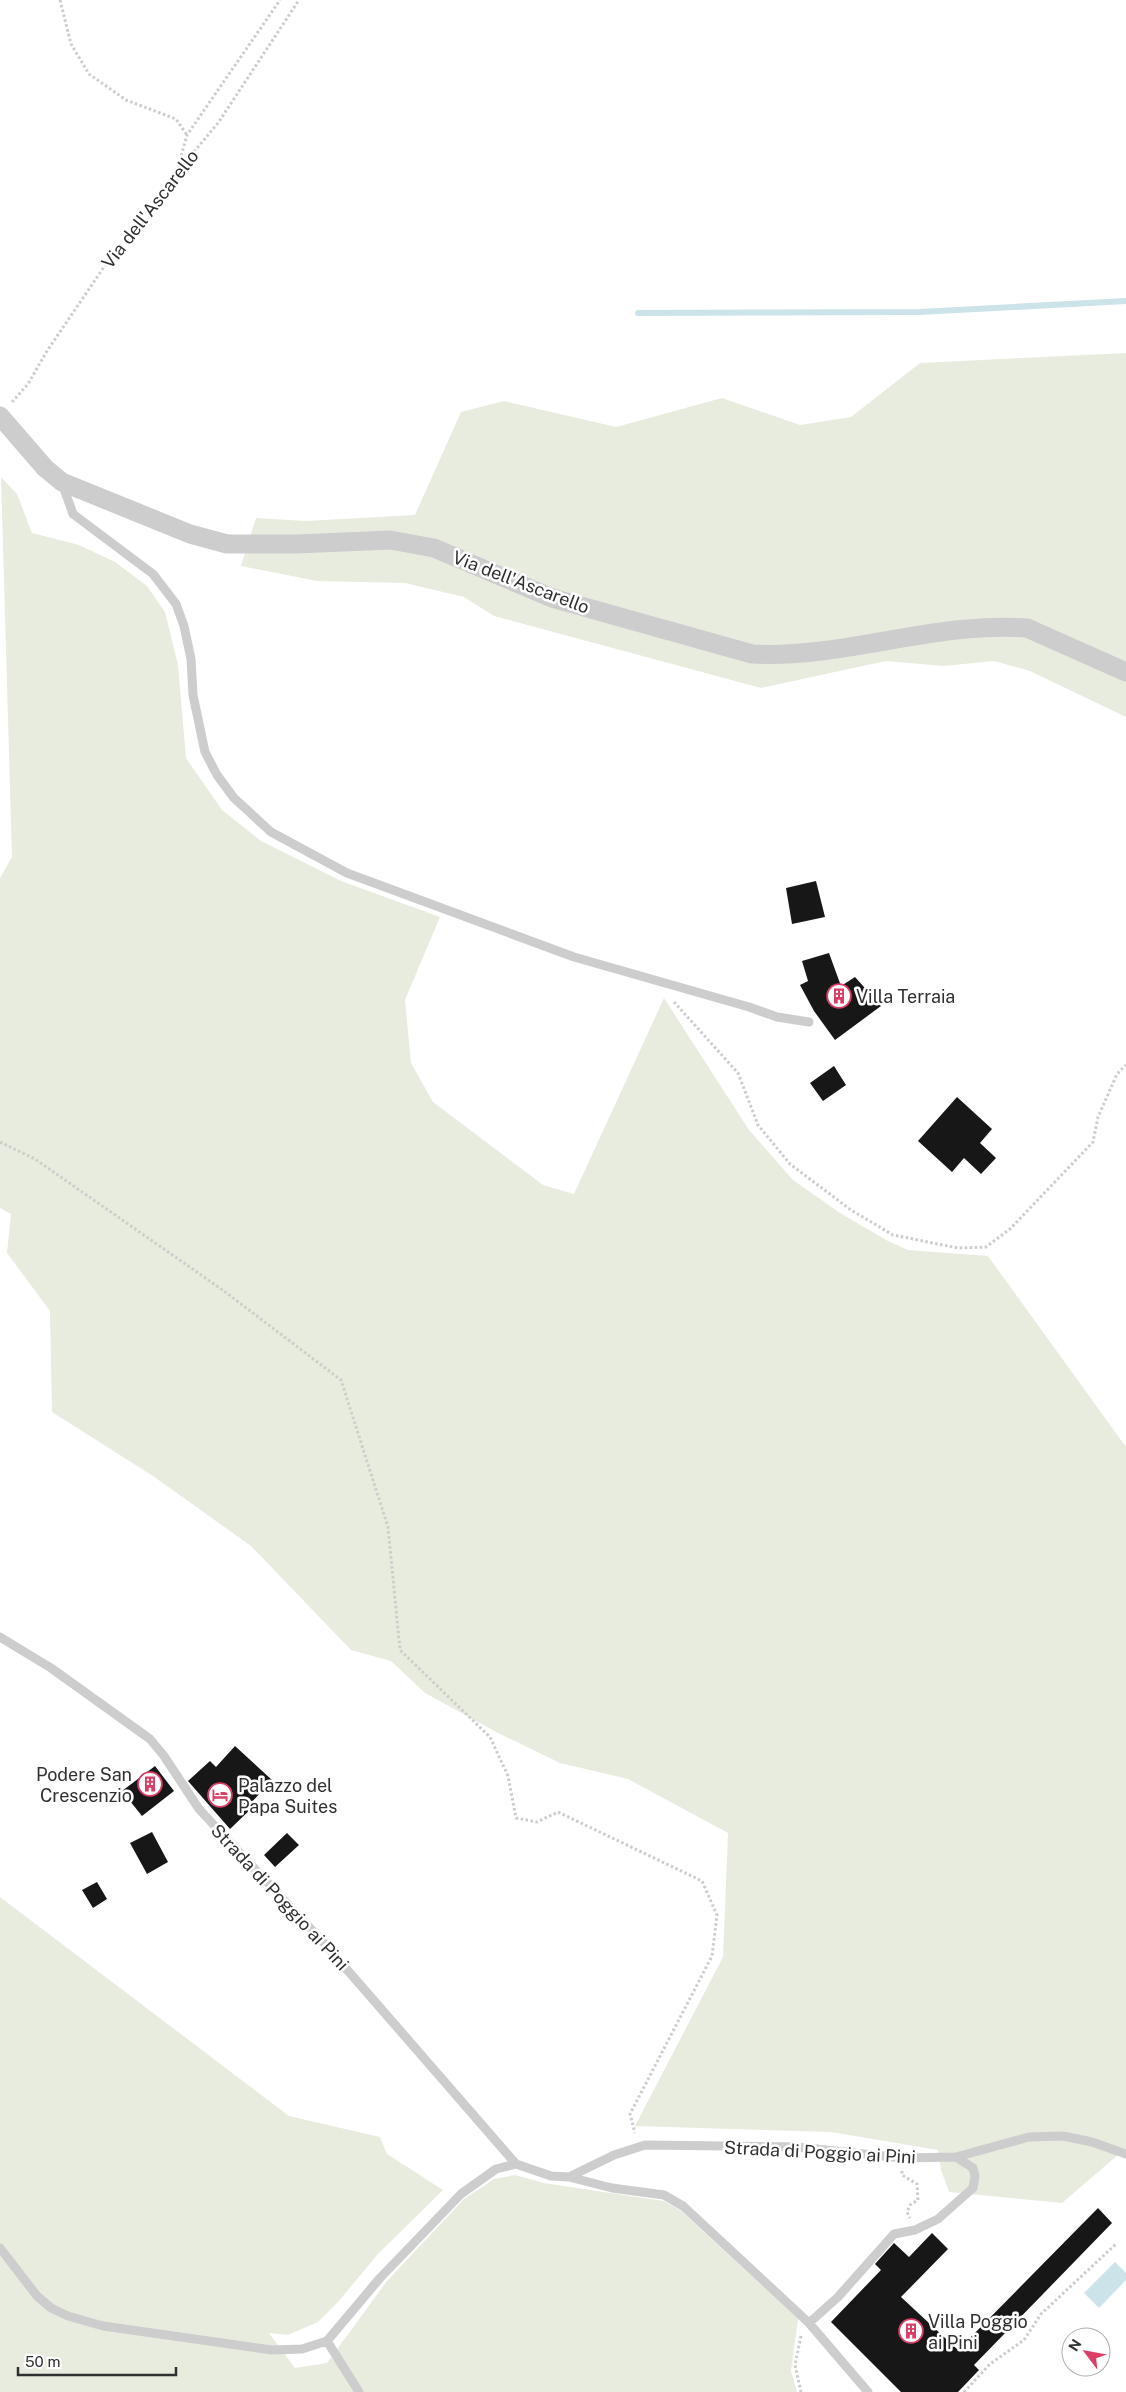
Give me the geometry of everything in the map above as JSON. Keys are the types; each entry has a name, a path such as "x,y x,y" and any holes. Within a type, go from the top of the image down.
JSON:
{"street":[{"name":"Via dell'Ascarello","path":"3,413 45,468 62,482 160,524 227,544 296,544 390,540 434,548 552,598 752,654 777,655 875,643 973,627 1009,627 1027,628 1126,672"}],"lane":[{"path":"62,482 72,514 153,574 176,604 184,626 191,658 193,695 205,752 217,775 234,798 271,832 347,873 574,957 778,1017 809,1022"},
{"name":"Strada di Poggio ai Pini","path":"0,1637 51,1668 150,1739 212,1824 323,1942 516,2164"},
{"name":"Strada di Poggio ai Pini","path":"569,2177 638,2146 797,2147 902,2158 956,2157 1029,2137 1063,2136 1092,2142 1126,2154"},
{"path":"805,2320 838,2297 894,2234 916,2230 938,2218 973,2188 975,2176 973,2168 956,2157"},
{"path":"0,2248 37,2296 51,2308 68,2316 103,2326 272,2350 302,2350 327,2342 380,2278 460,2194 496,2169 516,2164 551,2176 569,2177 612,2188 664,2195 683,2206 805,2320 864,2391"},
{"path":"327,2342 359,2392"}],"path":[{"path":"60,0 71,44 89,74 126,100 176,119 187,135"},
{"path":"176,173 187,135 280,0"},
{"name":"Via dell'Ascarello","path":"3,413 28,384 47,351 108,261 176,173 218,124 299,0"},
{"path":"651,980 691,1018 738,1073 758,1126 790,1164 851,1210 893,1235 916,1241 958,1248 986,1247 1010,1229 1093,1142 1102,1109 1117,1074 1126,1065"},
{"path":"0,1142 35,1159 224,1291 341,1380 388,1527 400,1650 490,1737 508,1776 516,1818 537,1822 558,1812 702,1881 717,1915 712,1956 630,2114 638,2146"},
{"path":"902,2158 902,2174 917,2184 919,2192 918,2200 910,2205 907,2212 916,2230"},
{"path":"964,2392 990,2364 1024,2340 1040,2314 1117,2243"},
{"path":"801,2392 795,2365 805,2320"}],"shaded area":[{"path":"1126,353 1126,717 1030,671 994,661 943,666 886,661 761,688 494,616 464,597 405,583 317,581 241,566 256,518 306,521 415,515 461,412 504,401 616,427 722,398 800,425 851,417 920,363"},
{"path":"1,477 17,494 32,533 79,545 115,562 147,586 165,612 178,665 186,758 222,810 261,841 341,881 440,917 405,1000 411,1063 433,1102 543,1185 574,1194 664,998 749,1130 793,1180 840,1213 886,1240 908,1250 988,1256 1126,1447 1126,2148 1062,2203 949,2192 941,2170 938,2150 831,2132 635,2126 723,1957 728,1833 628,1779 560,1763 498,1733 425,1693 391,1661 351,1650 251,1546 153,1476 52,1412 50,1311 7,1253 11,1214 0,1208 0,878 12,857"},
{"path":"0,1897 289,2116 380,2137 387,2154 443,2190 378,2254 338,2302 318,2322 288,2335 269,2333 295,2368 327,2363 387,2281 464,2199 494,2179 515,2175 544,2183 664,2201 680,2210 798,2319 791,2371 797,2392 0,2392"}],"water":[{"path":"1115,2262 1126,2273 1126,2280 1099,2308 1084,2293"}],"building":[{"path":"816,881 825,917 792,924 786,888"},
{"name":"Villa Terraia","path":"829,953 841,986 855,977 881,1006 835,1040 814,1011 800,985 808,981 802,961"},
{"path":"834,1066 846,1085 823,1101 810,1083"},
{"path":"957,1097 992,1129 980,1143 996,1158 981,1174 964,1158 952,1172 918,1141"},
{"path":"235,1746 272,1780 250,1804 253,1807 230,1829 188,1781 210,1761 216,1767"},
{"name":"Podere San Crescenzio","path":"155,1766 174,1791 142,1816 122,1791"},
{"path":"152,1832 168,1862 147,1874 130,1843"},
{"path":"287,1833 299,1845 275,1867 264,1855"},
{"path":"97,1882 107,1899 93,1908 82,1890"},
{"path":"1098,2208 1112,2223 974,2365 979,2370 958,2392 901,2392 831,2322 881,2270 875,2264 894,2243 909,2257 932,2233 948,2249 901,2297 958,2350"}],"waterway":[{"path":"638,313 920,312 1126,301"}],"place":[{"name":"Villa Terraia","path":"839,996"},
{"name":"Podere San Crescenzio","path":"150,1784"},
{"name":"Palazzo del Papa Suites","path":"220,1795"},
{"name":"Villa Poggio ai Pini","path":"911,2331"}]}
